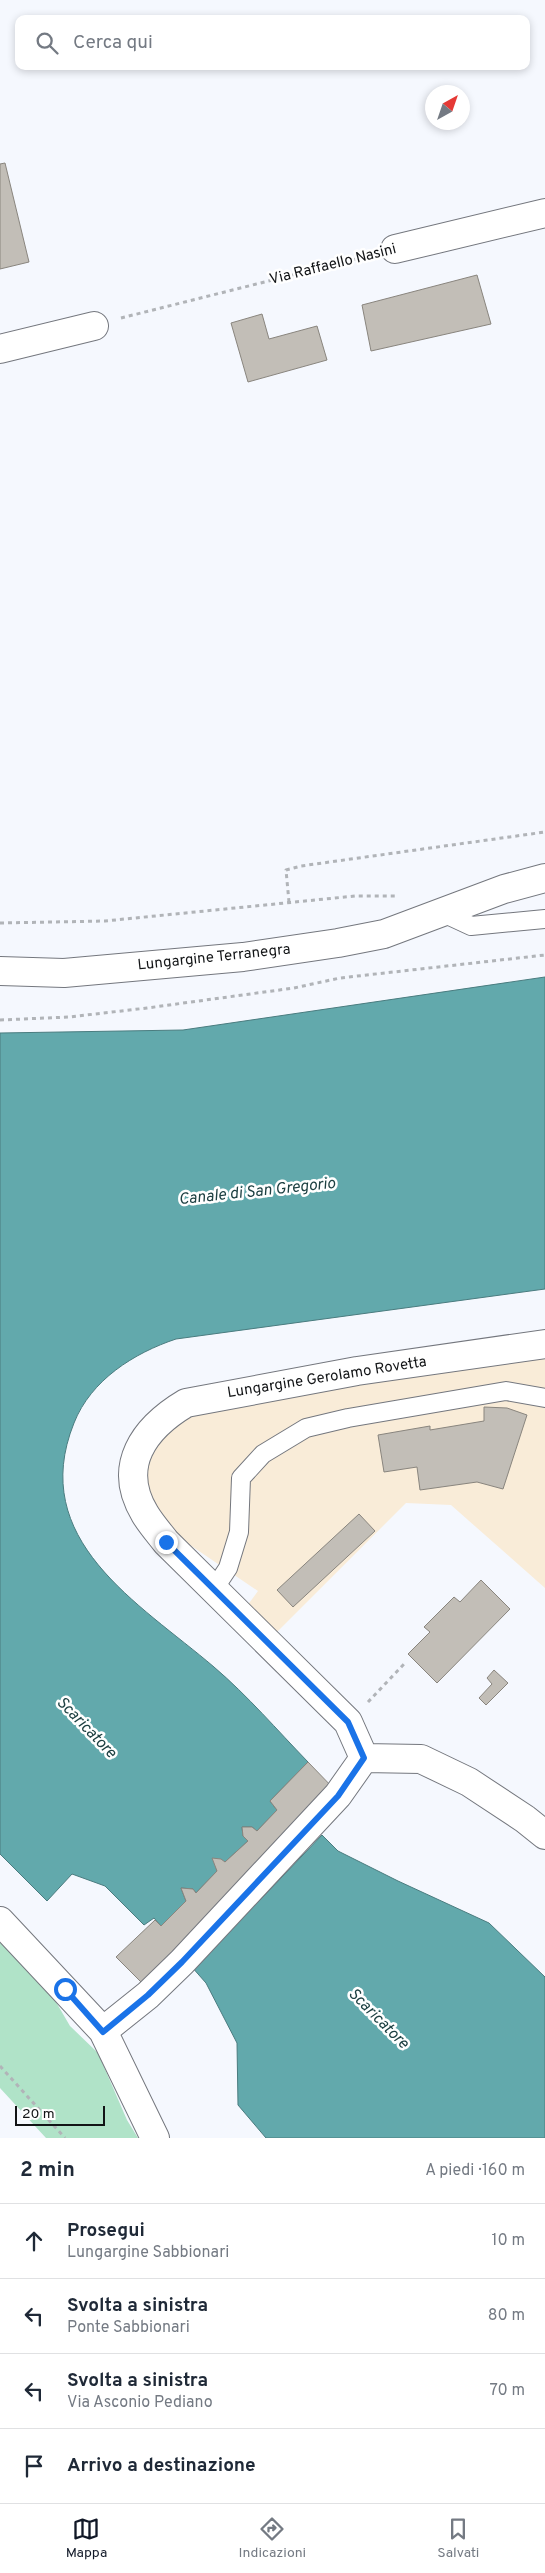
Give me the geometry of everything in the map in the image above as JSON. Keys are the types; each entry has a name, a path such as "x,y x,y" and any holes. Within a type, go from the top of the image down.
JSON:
{"street":[{"name":"Via Raffaello Nasini","path":"395,249 545,213"},
{"path":"0,349 94,326"},
{"name":"Lungargine Terranegra","path":"0,971 64,973 243,957 384,934 504,889 545,878"},
{"name":"Lungargine Gerolamo Rovetta","path":"214,1589 166,1542 145,1513 134,1487 135,1458 147,1434 169,1413 186,1403 357,1371 545,1344"},
{"path":"214,1589 348,1722 364,1758"},
{"path":"103,2032 148,1995 182,1962 338,1796 364,1758"},
{"path":"364,1758 421,1759 469,1782 525,1819 545,1835"},
{"path":"0,1921 103,2032 156,2138"}],"lane":[{"path":"434,916 471,926 545,919"},
{"path":"214,1589 228,1568 239,1532 242,1478 263,1454 306,1428 348,1418 506,1391 545,1398"}],"path":[{"name":"Via Raffaello Nasini","path":"121,318 395,249"},
{"path":"289,902 286,870 301,866 545,832"},
{"path":"0,923 41,924 138,918 355,896 402,897"},
{"path":"0,1020 69,1017 147,1008 294,988 340,978 545,955"},
{"path":"364,1706 405,1663"},
{"path":"0,2066 65,2138"}],"shaded area":[{"path":"545,1356 545,1588 451,1505 406,1503 277,1632 247,1606 258,1591 162,1526 143,1507 147,1441 202,1410"}],"green space":[{"path":"0,1941 49,1990 70,2026 98,2053 127,2120 138,2138 46,2138 0,2088"}],"water":[{"path":"545,977 545,1289 176,1339 145,1352 116,1370 91,1394 82,1408 74,1423 63,1464 66,1501 78,1535 98,1565 124,1593 227,1678 308,1762 270,1801 277,1810 257,1831 252,1827 242,1827 243,1836 248,1841 225,1862 214,1859 217,1871 196,1893 193,1889 181,1888 186,1901 161,1926 154,1918 144,1925 105,1886 72,1874 47,1901 0,1854 0,1033 183,1030"},
{"name":"Scaricatore","path":"322,1835 338,1851 489,1923 545,1977 545,2138 266,2138 238,2105 237,2043 206,1983 191,1966 261,1899"}],"building":[{"path":"5,163 29,262 0,269 0,164"},
{"path":"477,275 491,324 371,351 362,305"},
{"path":"262,314 269,339 317,326 327,360 248,382 231,323"},
{"path":"484,1407 507,1408 527,1415 503,1489 477,1482 420,1490 417,1467 384,1472 378,1435 430,1426 430,1430 484,1421"},
{"path":"359,1514 375,1531 293,1607 277,1590"},
{"path":"481,1580 510,1609 437,1683 408,1654 430,1632 424,1627 454,1597 460,1602"},
{"path":"494,1670 508,1683 486,1705 479,1698 492,1684 487,1678"},
{"path":"308,1762 337,1792 146,1987 116,1957 155,1920 161,1926 186,1901 181,1888 193,1889 196,1893 217,1871 212,1858 221,1859 225,1862 248,1841 243,1836 242,1827 252,1827 257,1831 277,1810 270,1801"}],"route":[{"path":"65,1989 103,2032 148,1995 182,1962 338,1796 364,1758 348,1722 166,1542"}],"water label":[{"name":"Canale di San Gregorio","path":"257,1192"}]}
